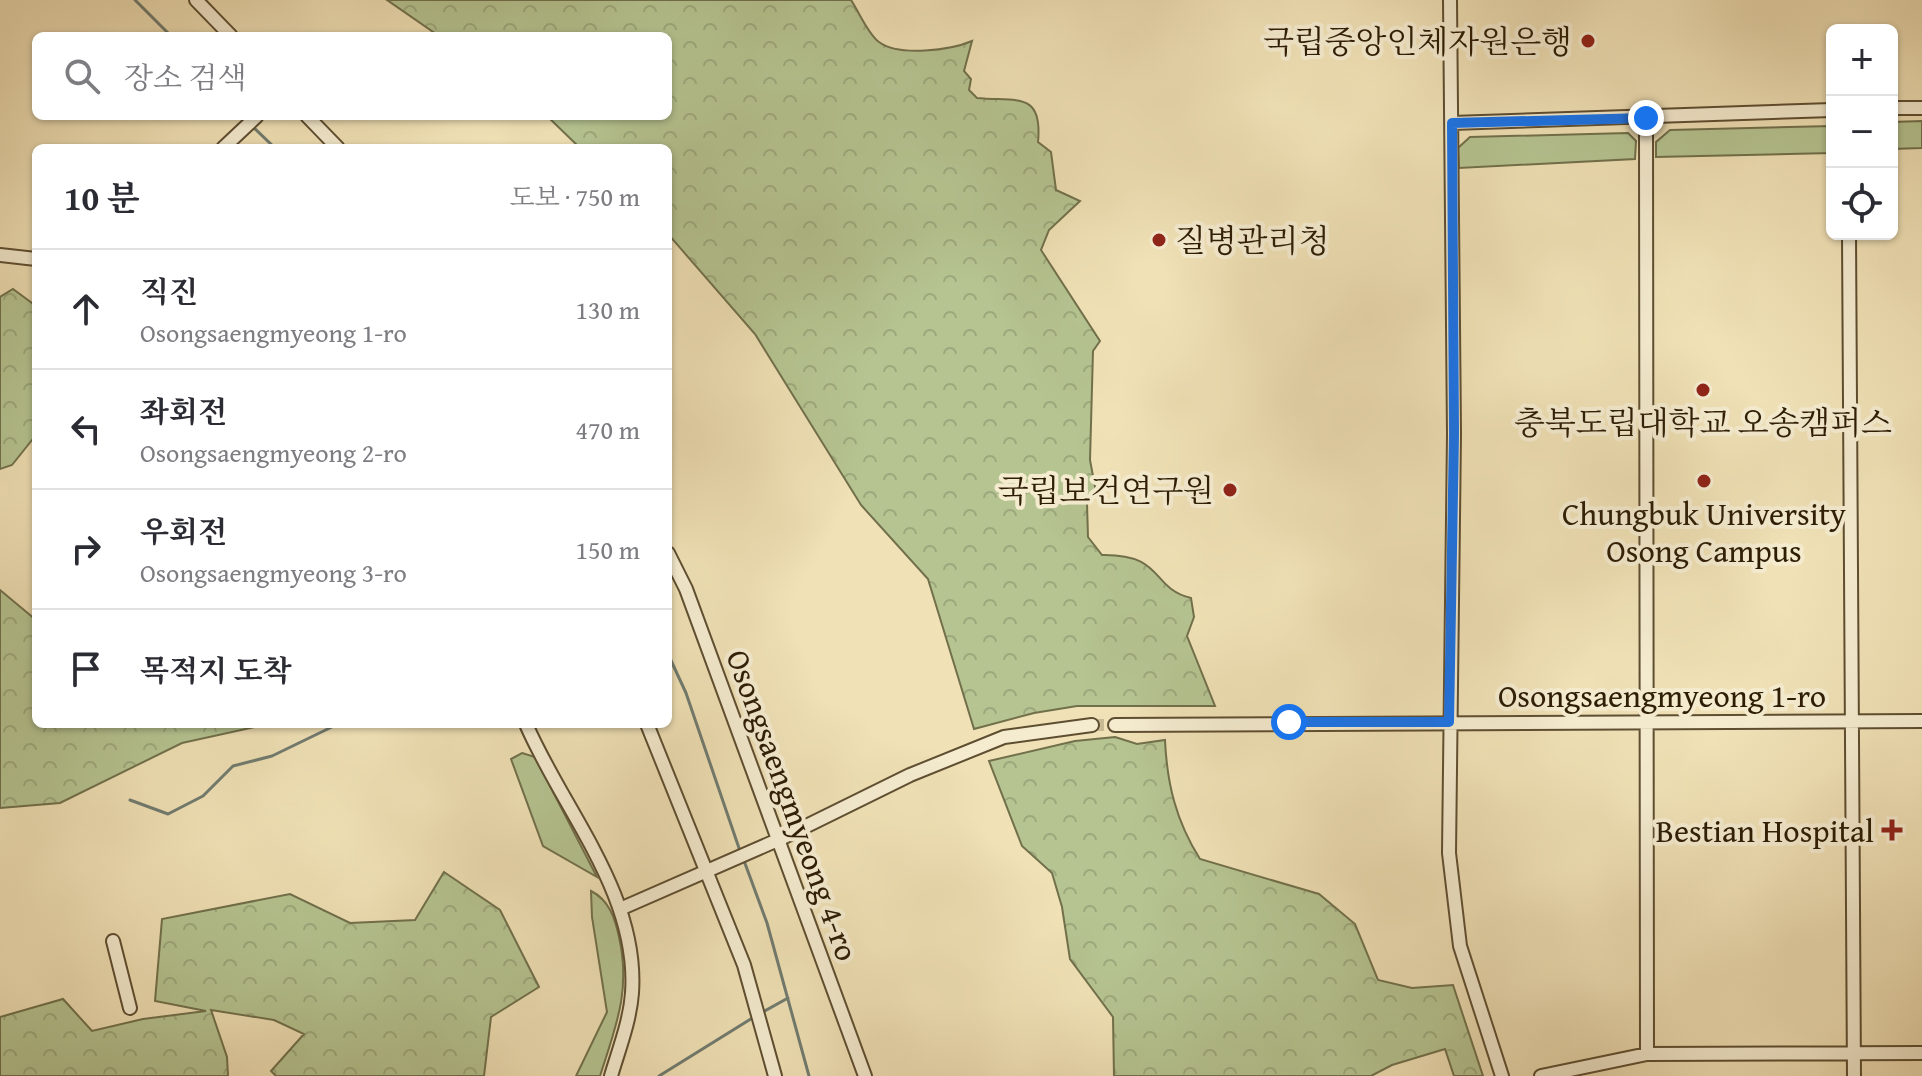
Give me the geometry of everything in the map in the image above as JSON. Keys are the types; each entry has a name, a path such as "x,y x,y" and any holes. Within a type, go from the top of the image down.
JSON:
{"street":[{"path":"196,0 227,32"},
{"path":"1450,0 1454,434 1449,853 1455,917 1472,986 1502,1076"},
{"path":"1898,108 1922,108"},
{"path":"1452,123 1826,110"},
{"path":"1646,118 1647,1054"},
{"path":"226,144 253,120"},
{"path":"311,120 334,144"},
{"path":"1849,240 1854,1076"},
{"path":"0,255 32,259"},
{"name":"Osongsaengmyeong 4-ro","path":"672,561 686,589 780,839 865,1076"},
{"name":"Osongsaengmyeong 1-ro","path":"1115,725 1922,721"},
{"path":"620,909 780,839 910,775 1004,737 1092,725"},
{"path":"528,728 620,909 630,941 632,995 611,1076"},
{"path":"649,728 711,868 763,1028 775,1076"},
{"path":"113,941 130,1008"},
{"path":"1541,1076 1647,1054 1922,1053"}],"green space":[{"path":"387,0 851,0 871,34 888,47 912,51 951,47 972,41 964,71 971,79 969,90 977,98 1014,100 1031,106 1036,114 1038,142 1051,152 1056,190 1080,201 1049,230 1041,250 1100,341 1093,351 1090,460 1096,492 1087,503 1088,537 1102,555 1137,560 1169,587 1191,598 1194,617 1187,636 1215,706 1077,706 1034,713 974,729 928,579 861,505 755,334 672,239 672,144 576,144 551,120 672,120 672,32 433,32"},
{"path":"1922,121 1922,148 1898,149 1898,122"},
{"path":"1826,126 1826,153 1656,157 1656,142 1670,130"},
{"path":"1628,133 1636,141 1635,159 1459,168 1458,148 1470,137"},
{"path":"13,289 32,303 32,440 12,465 0,469 0,297"},
{"path":"0,590 32,617 32,728 251,728 182,743 60,803 0,808"},
{"path":"1115,737 1137,744 1165,740 1174,802 1200,859 1319,894 1355,924 1378,980 1412,988 1453,985 1483,1076 1454,1076 1445,1049 1392,1065 1371,1076 1114,1076 1113,1017 1070,959 1062,907 1052,873 1022,846 989,761 1075,741"},
{"path":"522,753 535,757 597,877 543,846 511,759"},
{"path":"444,872 500,910 539,987 491,1017 484,1076 276,1076 271,1071 304,1034 274,1020 211,1010 227,1057 228,1076 0,1076 0,1017 63,999 92,1031 143,1019 206,1011 155,1001 162,919 290,894 350,923 415,920"},
{"path":"591,891 607,904 615,923 622,956 622,991 616,1024 600,1076 576,1076 607,1012 592,917"}],"waterway":[{"path":"135,0 167,32"},
{"path":"252,126 271,144"},
{"path":"672,663 686,693 740,851"},
{"path":"130,800 168,814 203,796 233,766 272,756 330,728"},
{"path":"743,858 767,923 809,1076"},
{"path":"761,1013 788,998"},
{"path":"659,1076 754,1017"}],"tunnel":[{"path":"1092,725 1115,725"}],"place":[{"name":"국립중앙인체자원은행","path":"1588,41"},
{"name":"질병관리청","path":"1159,240"},
{"name":"충북도립대학교 오송캠퍼스","path":"1703,390"},
{"name":"Chungbuk University Osong Campus","path":"1704,481"},
{"name":"국립보건연구원","path":"1230,490"},
{"name":"Bestian Hospital","path":"1892,830"}],"route":[{"path":"1289,722 1449,722 1454,434 1452,123 1646,118"}]}
